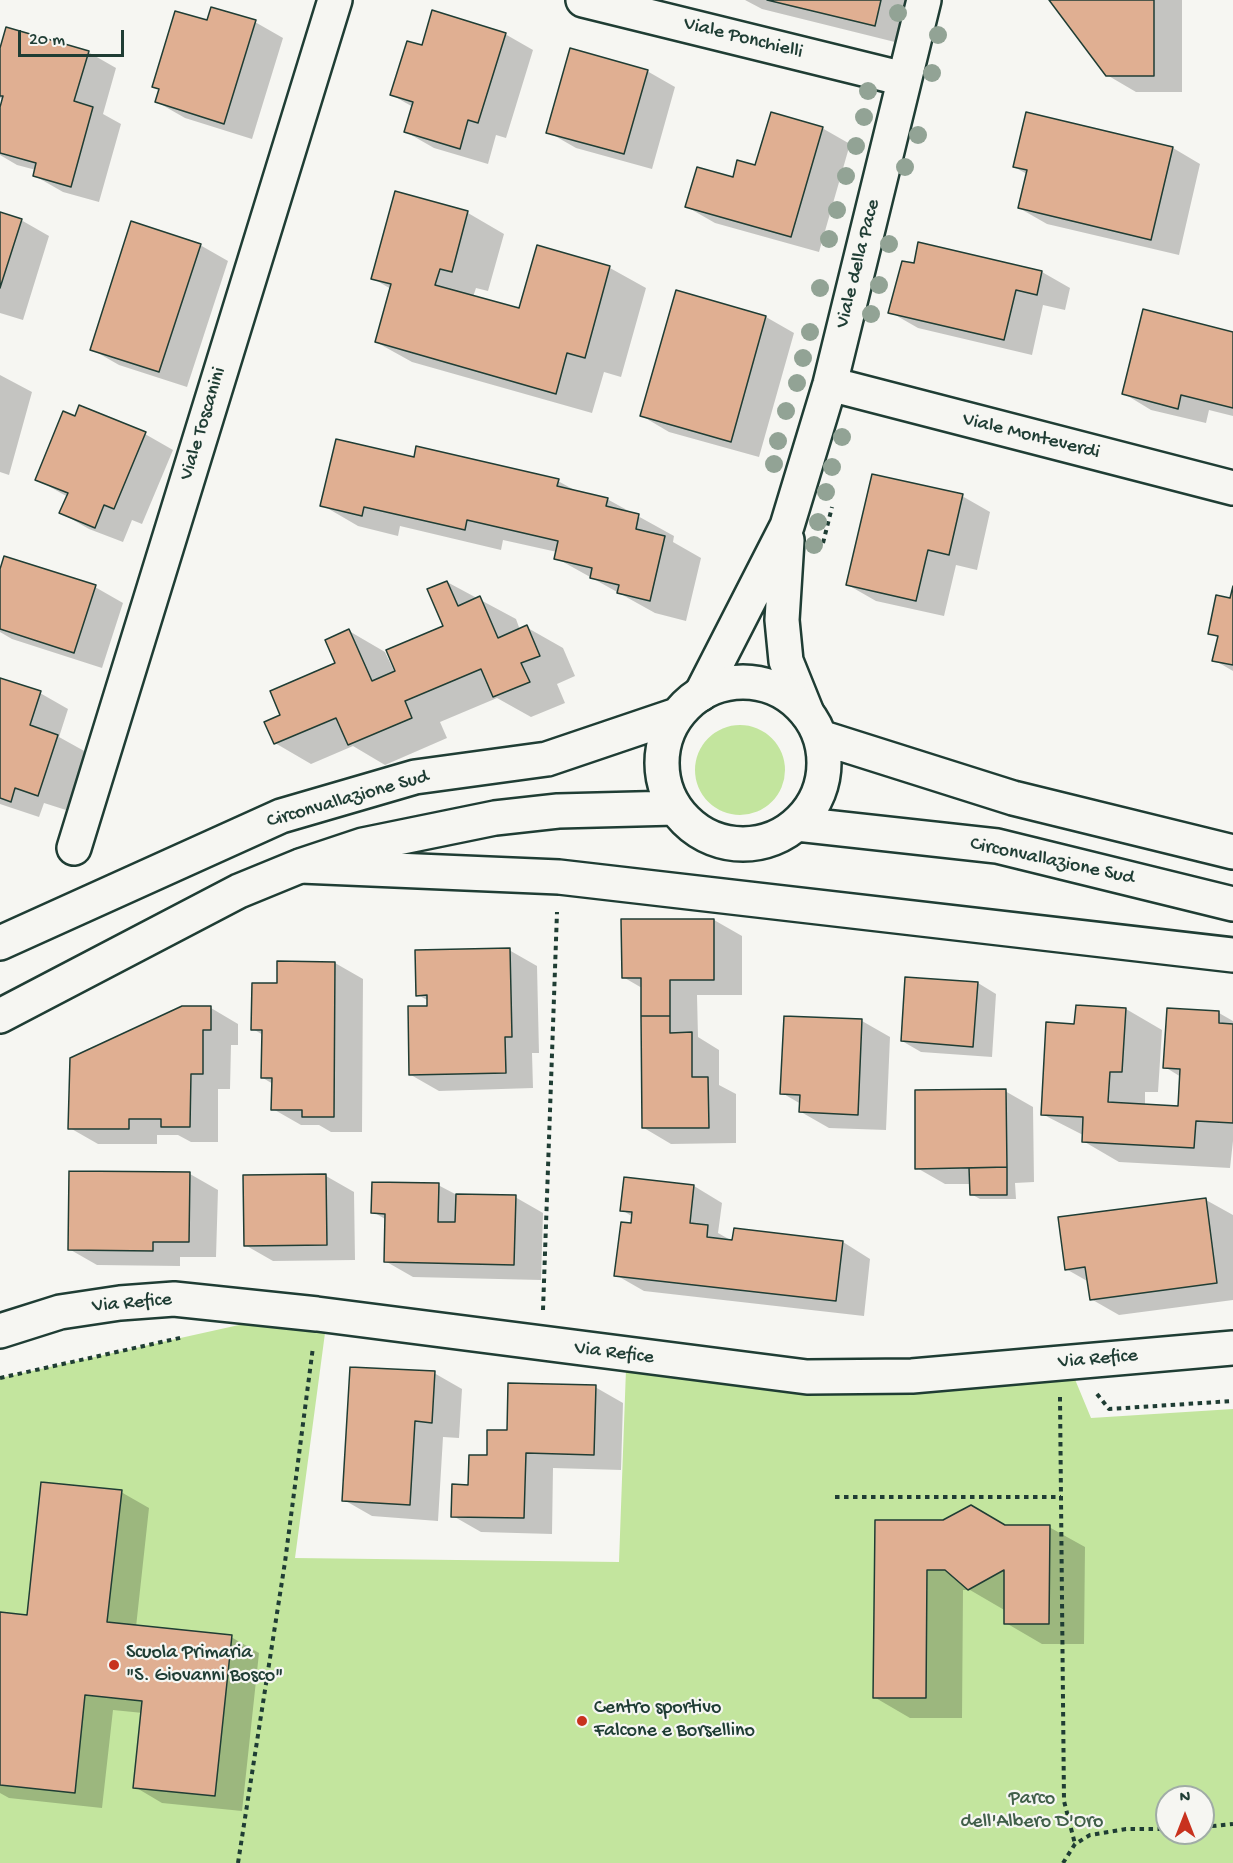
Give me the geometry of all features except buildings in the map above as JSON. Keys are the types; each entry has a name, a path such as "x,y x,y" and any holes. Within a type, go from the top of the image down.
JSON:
{"street":[{"name":"Viale Toscanini","path":"74,848 335,0"},
{"name":"Viale Ponchielli","path":"583,0 904,79"},
{"name":"Viale della Pace","path":"701,694 787,526 830,384 924,0"},
{"name":"Viale Monteverdi","path":"830,384 1233,488"},
{"name":"Viale della Pace","path":"787,526 782,621 786,661 814,725"},
{"name":"Circonvallazione Sud","path":"723,684 769,686 790,697 814,725 825,760 823,784 813,806 797,824 774,839 747,845 719,841 694,829 675,808 665,786 661,762 666,737 677,715 701,694 723,684"},
{"name":"Circonvallazione Sud","path":"0,943 281,816 415,777 547,759 677,715"},
{"name":"Circonvallazione Sud","path":"814,725 1012,798 1233,852"},
{"path":"0,1016 239,891 300,866 363,845 495,818 558,811 675,808"},
{"name":"Circonvallazione Sud","path":"797,824 997,846 1233,904"},
{"path":"300,866 558,877 1233,955"},
{"name":"Via Refice","path":"0,1331 60,1312 120,1303 174,1299 317,1314 807,1377 912,1376 1233,1348"}],"path":[{"path":"238,1863 285,1562 314,1343"},
{"path":"1059,1364 1064,1801 1075,1844"},
{"path":"835,1497 1061,1497"},
{"path":"1215,1826 1233,1824"},
{"path":"1063,1863 1075,1844 1090,1835 1126,1829 1155,1829"}],"green space":[{"path":"731,725 749,725 765,732 778,745 785,761 785,779 778,795 765,808 749,815 731,815 715,808 702,795 695,779 695,761 702,745 715,732"},
{"name":"Parco dell'Albero D'Oro","path":"248,1323 325,1333 295,1558 619,1562 626,1369 1074,1377 1091,1418 1233,1409 1233,1863 0,1863 0,1378"}],"place":[{"name":"Scuola Primaria \"S. Giovanni Bosco\"","path":"114,1665"},
{"name":"Centro sportivo Falcone e Borsellino","path":"582,1721"}]}
